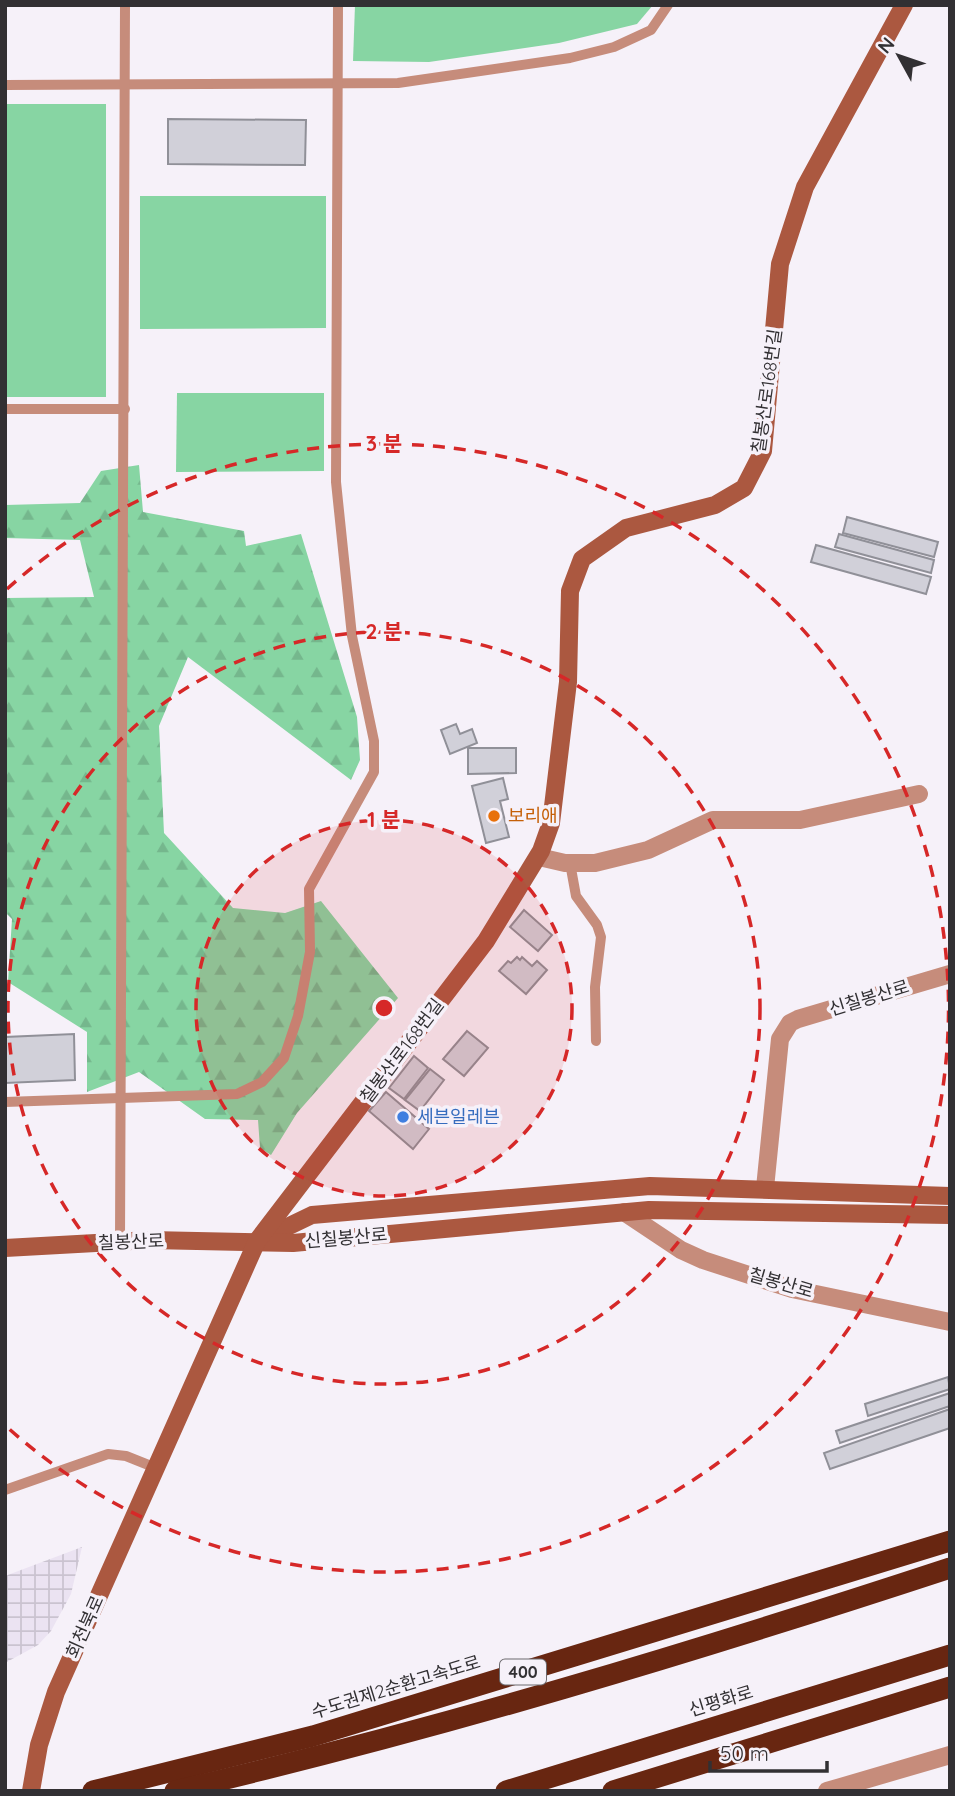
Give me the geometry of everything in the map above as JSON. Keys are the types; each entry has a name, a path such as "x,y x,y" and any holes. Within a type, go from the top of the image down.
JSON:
{"highway":[{"name":"수도권제2순환고속도로","path":"93,1791 313,1736 950,1541"},
{"name":"400","path":"175,1791 312,1759 722,1642 950,1568"},
{"name":"신평화로","path":"506,1791 950,1655"},
{"path":"613,1791 950,1687"}],"street":[{"name":"칠봉산로168번길","path":"257,1241 486,941 538,857 551,823 568,682 570,590 582,559 626,528 715,505 744,488 762,451 780,264 788,238 806,187 904,5"},
{"path":"538,857 570,863 621,859 713,820 800,820 919,794"},
{"name":"신칠봉산로","path":"765,1188 780,1039 785,1029 798,1019 950,974"},
{"name":"신칠봉산로","path":"257,1241 312,1215 650,1186 950,1196"},
{"name":"신칠봉산로","path":"257,1241 293,1243 624,1212 950,1216"},
{"name":"칠봉산로","path":"624,1212 681,1250 704,1260 792,1289 950,1322"},
{"name":"칠봉산로","path":"5,1248 120,1242 257,1241"},
{"name":"회천북로","path":"31,1791 39,1745 56,1692 257,1241"},
{"path":"827,1791 950,1755"}],"lane":[{"path":"120,1242 125,5"},
{"path":"5,1102 237,1094 262,1082 284,1058 298,1016 310,952 309,889 374,772 374,741 352,636 336,482 338,5"},
{"path":"5,85 398,83 570,58 614,47 650,30 668,5"},
{"path":"5,409 125,409"},
{"path":"570,863 576,896 597,925 601,937 595,987 596,1041"},
{"path":"5,1490 108,1454 126,1456 156,1468"}],"shaded area":[{"path":"82,1547 71,1594 51,1631 38,1645 5,1663 5,1576"}],"green space":[{"path":"355,5 653,5 637,24 559,43 429,62 353,61"},
{"path":"5,104 106,104 106,397 5,397"},
{"path":"140,196 326,196 326,328 140,329"},
{"path":"177,393 324,393 324,471 176,472"},
{"path":"139,465 143,512 244,531 246,546 301,534 357,717 360,760 351,780 188,657 159,726 164,833 233,908 285,913 321,901 398,998 297,1113 271,1155 260,1148 258,1120 205,1119 139,1072 87,1092 87,1032 8,982 12,919 5,912 5,598 94,597 80,540 5,538 5,505 80,503 101,471"}],"building":[{"path":"168,119 306,120 305,165 168,164"},
{"path":"847,517 938,542 934,557 843,533"},
{"path":"839,534 934,560 931,573 835,547"},
{"path":"816,545 931,577 926,594 811,562"},
{"path":"456,724 460,734 472,729 477,743 450,754 441,730"},
{"path":"468,748 516,748 516,773 468,774"},
{"path":"503,778 508,799 500,801 509,837 486,843 472,786"},
{"path":"524,910 552,935 538,951 510,927"},
{"path":"517,957 520,960 522,957 532,966 537,961 547,970 526,994 499,971 508,961 511,963"},
{"path":"467,1031 488,1048 464,1076 443,1059"},
{"path":"74,1034 75,1080 5,1083 5,1037"},
{"path":"414,1056 428,1068 404,1099 389,1088"},
{"path":"430,1069 444,1080 420,1111 405,1100"},
{"path":"386,1092 429,1129 413,1149 369,1111"},
{"path":"948,1377 950,1389 868,1416 865,1404"},
{"path":"950,1393 950,1406 840,1443 836,1431"},
{"path":"950,1409 950,1428 830,1469 824,1453"}],"place":[{"name":"보리애","path":"494,816"},
{"name":"세븐일레븐","path":"403,1117"}]}
